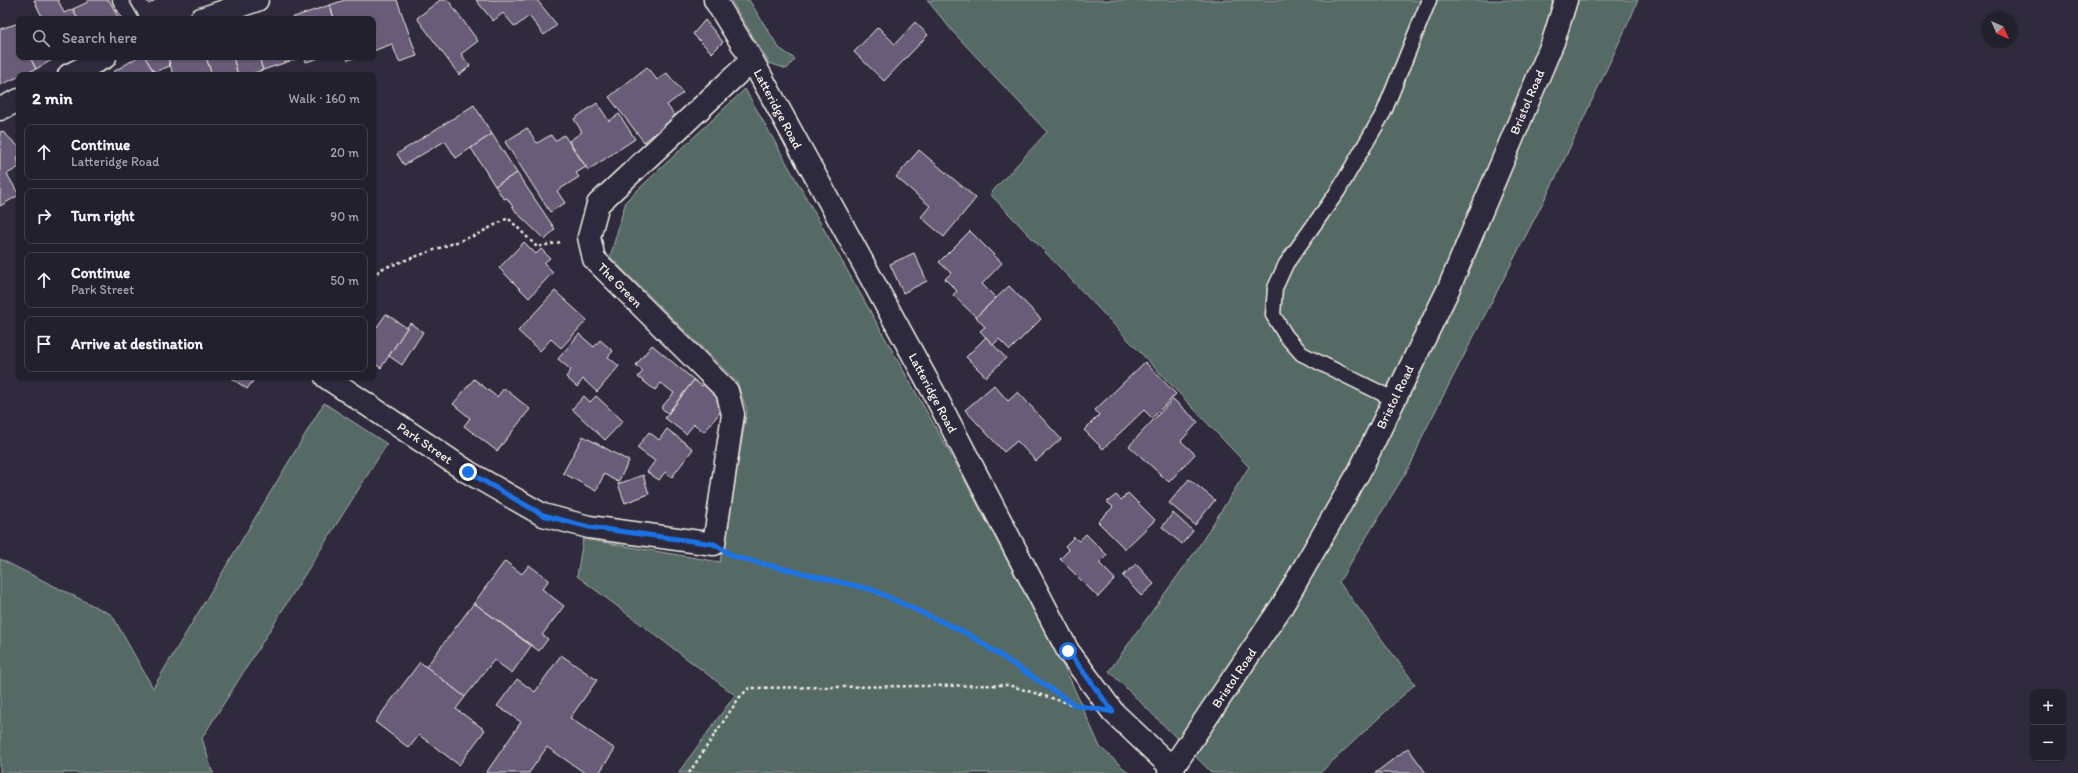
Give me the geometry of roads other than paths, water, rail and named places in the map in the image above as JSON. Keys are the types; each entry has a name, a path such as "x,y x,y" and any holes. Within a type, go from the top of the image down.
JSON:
{"street":[{"path":"210,16 257,0"},
{"name":"Latteridge Road","path":"715,0 752,60 934,393 1068,651 1113,712 1174,772"},
{"name":"Bristol Road","path":"1174,772 1282,606 1359,472 1393,399 1448,290 1553,42 1566,0"},
{"path":"75,72 99,60"},
{"name":"The Green","path":"714,544 733,414 727,391 594,259 589,237 598,204 752,60"},
{"name":"Park Street","path":"330,380 468,472 543,515 589,527 714,544"}],"lane":[{"path":"120,0 129,16"},
{"path":"1393,399 1302,354 1286,336 1273,315 1274,288 1286,264 1338,191 1384,112 1429,0"}]}
